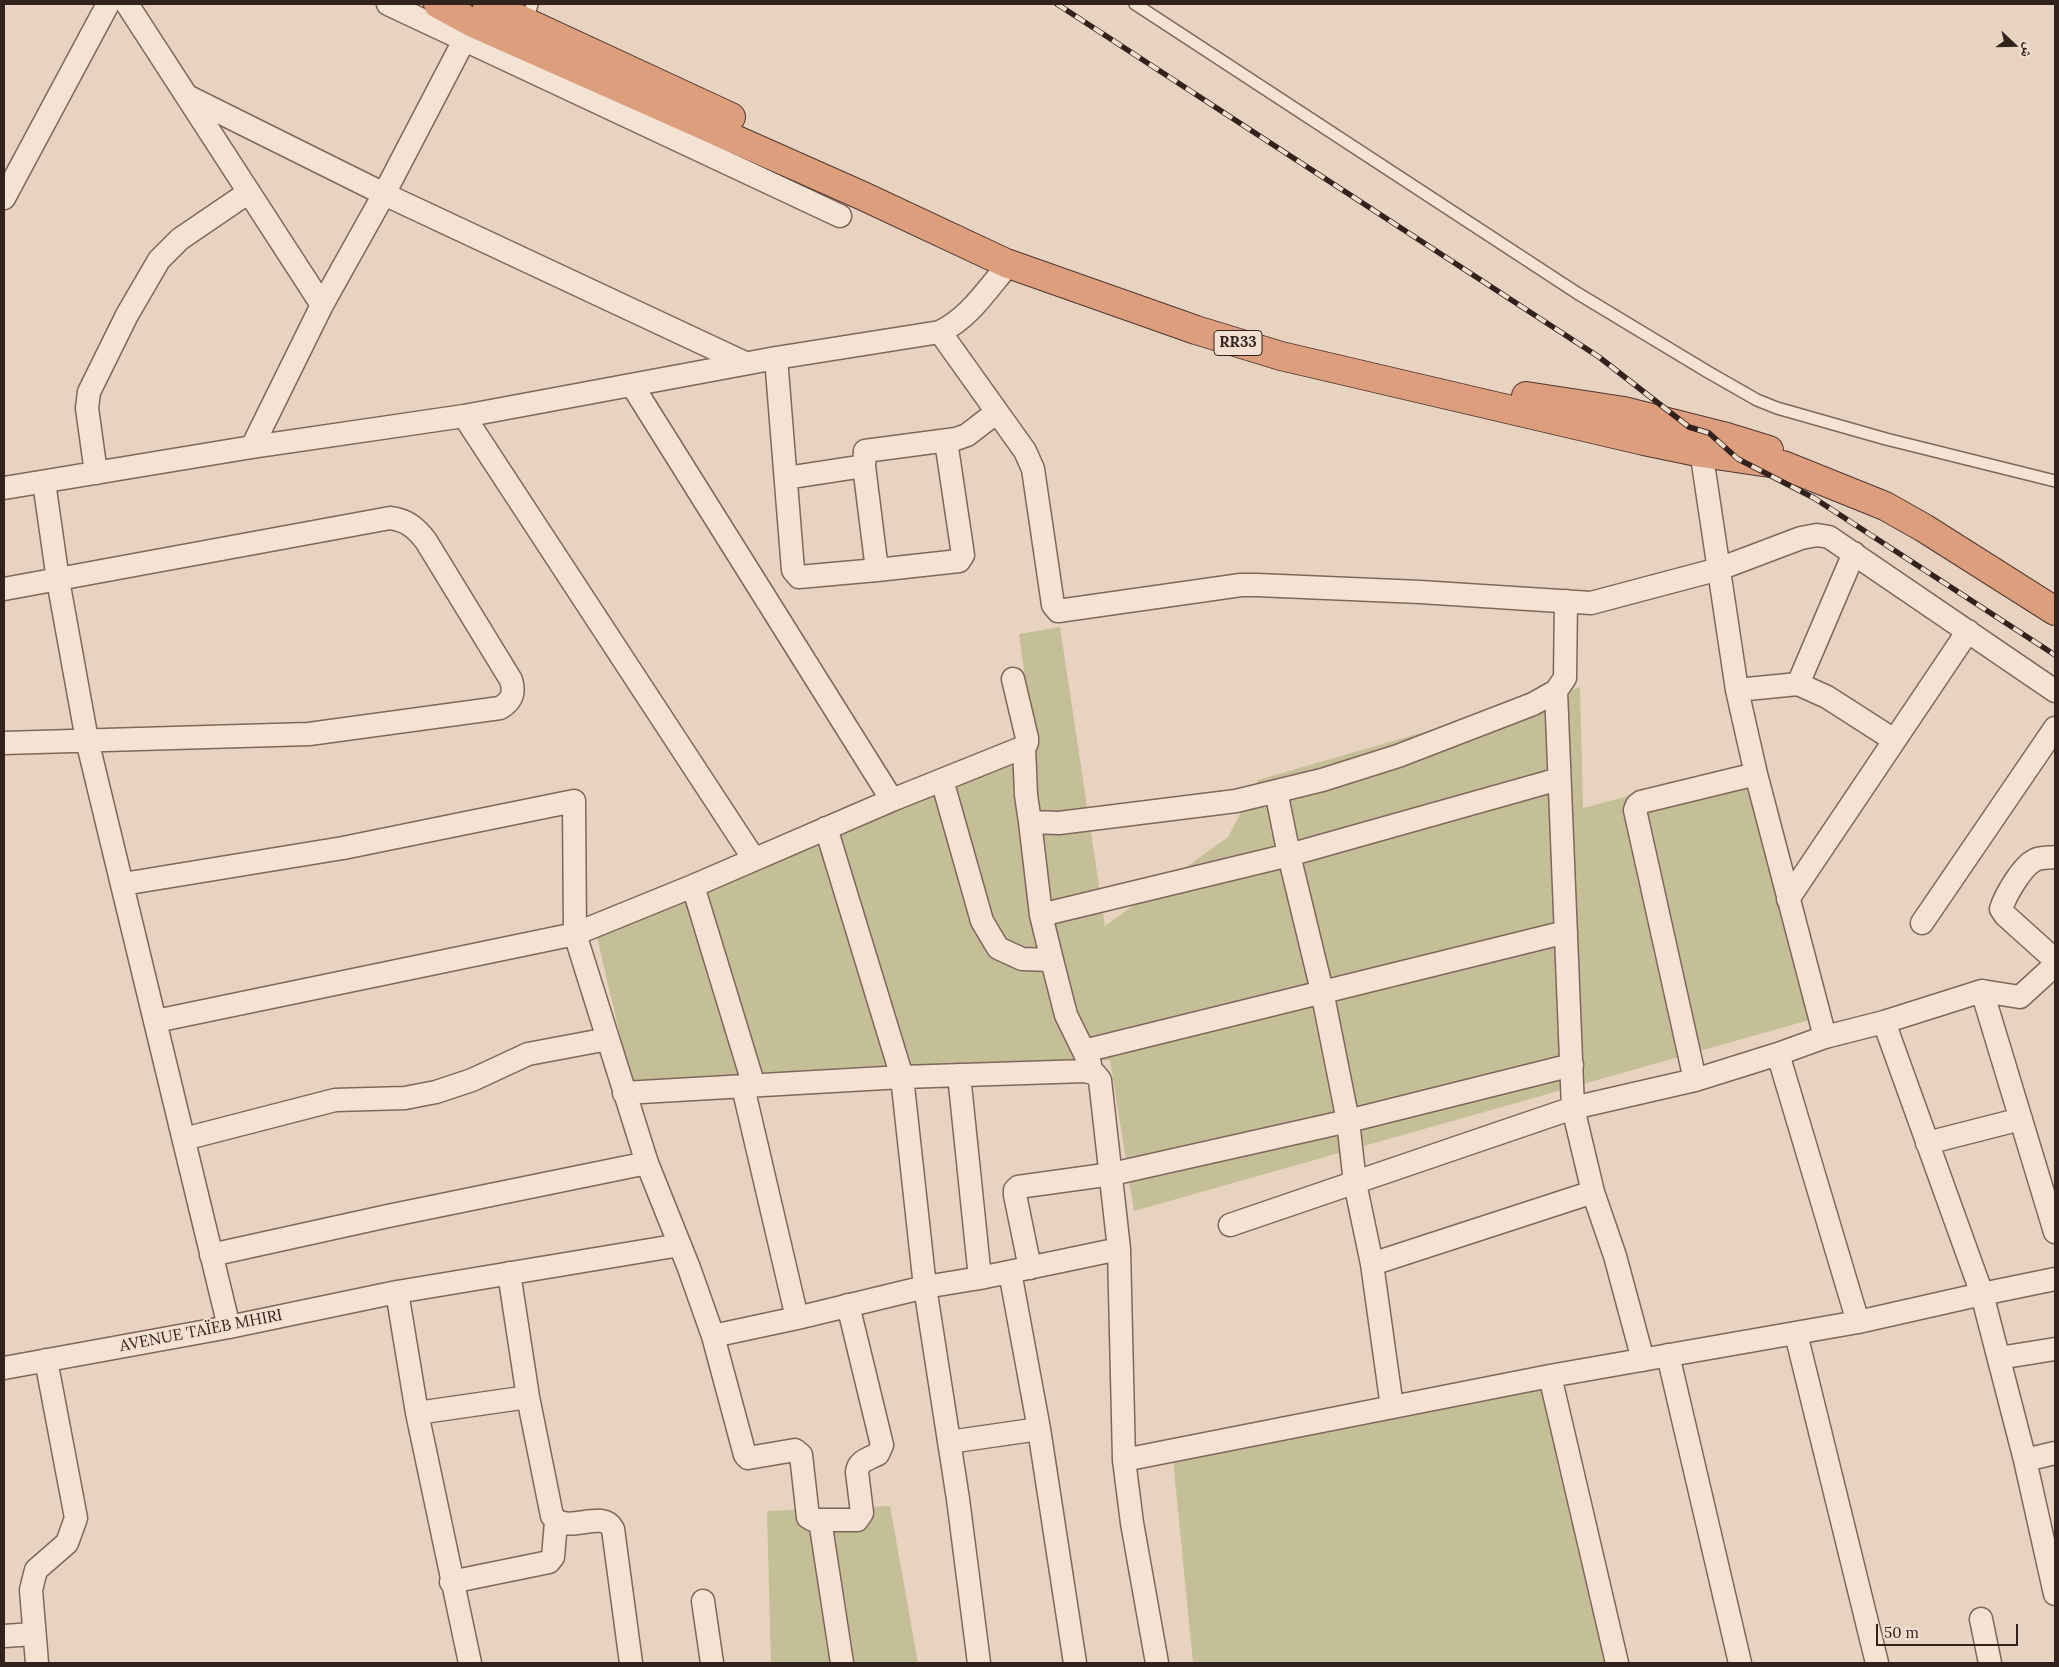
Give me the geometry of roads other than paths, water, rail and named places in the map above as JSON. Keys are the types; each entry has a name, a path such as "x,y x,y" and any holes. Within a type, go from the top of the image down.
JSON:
{"highway":[{"name":"RR33","path":"438,4 863,196 1006,263 1196,330 1282,356 1700,442 1784,465 1885,506 1932,533 2055,611"},
{"name":"RR33","path":"475,22 530,13 818,158 1014,246 1216,320 1469,386 1624,411 1700,442 1727,437 1834,470 1876,487 1999,554 2055,588"}],"street":[{"path":"4,198 108,4"},
{"path":"126,4 322,305"},
{"path":"388,4 475,22 840,216"},
{"path":"252,447 322,305 384,194 475,22"},
{"path":"187,96 384,194 745,363"},
{"path":"96,473 88,397 92,384 141,289 159,260 172,245 249,192"},
{"path":"4,488 252,447 464,416 745,363 940,332 953,326 965,316 1003,271 1006,263"},
{"path":"940,332 1024,451 1033,469 1053,606 1058,611 1241,585 1420,592 1591,603 1719,568 1801,538 1817,535 1829,536 2055,691"},
{"path":"776,358 792,566 799,577 958,561 963,554 946,441"},
{"path":"632,385 892,800"},
{"path":"877,570 864,466 866,450 946,441 966,435 997,412"},
{"path":"464,416 754,859"},
{"path":"1700,442 1737,690 1756,774 1825,1037"},
{"path":"786,478 864,466"},
{"path":"44,482 58,580 87,740 229,1327"},
{"path":"4,589 390,518 400,519 414,526 426,541 511,680 513,688 512,697 507,704 500,708 339,731 309,734 4,743"},
{"path":"1798,684 1854,553"},
{"path":"1030,822 1059,823 1236,801 1322,780 1398,756 1532,704 1556,691 1565,678 1566,601"},
{"path":"1788,898 1968,631"},
{"path":"1013,679 1027,738 1027,743 1024,747 1026,795 1041,915 1066,1015 1095,1074 1100,1080 1112,1174 1118,1250 1124,1460 1132,1523 1157,1663"},
{"path":"1737,690 1798,684 1827,697 1894,740"},
{"path":"1556,691 1573,1108 1593,1192 1616,1256 1643,1360"},
{"path":"1922,923 2055,728"},
{"path":"156,1021 575,934 694,886 892,800 1024,747"},
{"path":"1695,1080 1635,810 1637,804 1642,802 1756,774"},
{"path":"1041,915 1289,854 1559,779"},
{"path":"942,780 982,921 998,948 1022,959 1052,960"},
{"path":"1276,791 1322,991 1348,1121 1355,1183 1372,1264 1392,1407"},
{"path":"122,884 343,848 574,801 575,934 647,1163 680,1245 712,1336 745,1455 748,1458 798,1451 801,1455 808,1517 812,1520 857,1520 860,1518 862,1513 858,1466 860,1463 878,1454 882,1445 848,1306"},
{"path":"826,828 902,1077 925,1287 949,1442 979,1663"},
{"path":"2055,857 2035,860 2026,868 2003,901 2001,909 2005,915 2055,960"},
{"path":"694,886 748,1086 797,1318"},
{"path":"1084,1051 1566,932"},
{"path":"1230,1225 1573,1108 1695,1080 1825,1037 1884,1022 1982,991 2020,997 2055,965"},
{"path":"1982,991 2055,1232"},
{"path":"1884,1022 1982,1294 2026,1460 2055,1594"},
{"path":"184,1139 329,1101 405,1098 436,1092 472,1080 528,1054 608,1038"},
{"path":"1778,1054 1858,1322"},
{"path":"1075,1663 1039,1429 1020,1270 1014,1190 1018,1187 1112,1174 1348,1121 1572,1065"},
{"path":"624,1093 902,1077 1086,1071 1095,1074"},
{"path":"960,1075 980,1278"},
{"path":"1927,1144 2021,1119"},
{"path":"212,1255 388,1216 647,1163"},
{"path":"1372,1264 1593,1192"},
{"name":"AVENUE TAÏEB MHIRI","path":"4,1368 229,1327 398,1292 680,1245"},
{"path":"712,1336 797,1318 925,1287 980,1278 1118,1250"},
{"path":"452,1582 549,1562 553,1557 556,1522 552,1516 528,1397 509,1273"},
{"path":"1124,1460 1550,1376 1858,1322 2055,1279"},
{"path":"398,1292 418,1413 470,1663"},
{"path":"1796,1334 1877,1663"},
{"path":"1999,1358 2055,1349"},
{"path":"1668,1355 1740,1663"},
{"path":"37,1663 31,1590 36,1570 66,1544 76,1518 46,1360"},
{"path":"1550,1376 1617,1663"},
{"path":"418,1413 528,1397"},
{"path":"949,1442 1039,1429"},
{"path":"2026,1460 2055,1453"},
{"path":"820,1520 842,1663"},
{"path":"556,1522 563,1524 604,1521 610,1524 613,1530 630,1663"},
{"path":"703,1601 712,1663"},
{"path":"1981,1619 1990,1663"},
{"path":"4,1636 34,1634"}],"lane":[{"path":"1135,4 1577,293 1757,400 1886,440 2055,481"}],"railway":[{"path":"1057,4 1599,357 1689,427 1709,433 1738,459 1814,498 2055,655"}]}
